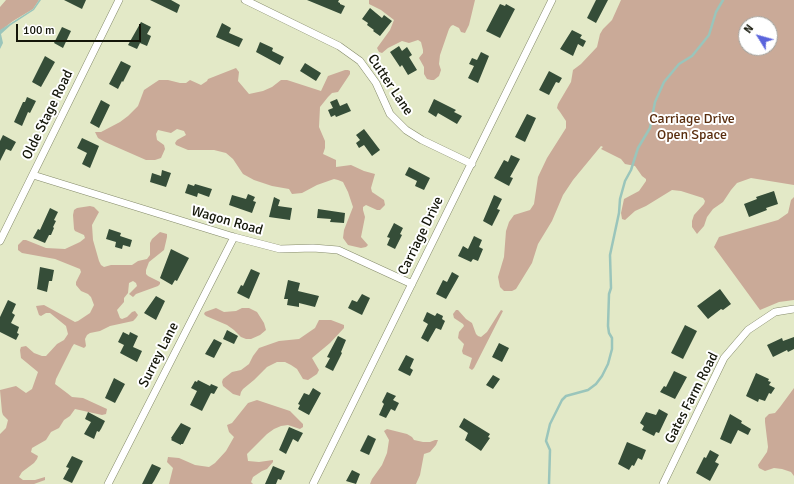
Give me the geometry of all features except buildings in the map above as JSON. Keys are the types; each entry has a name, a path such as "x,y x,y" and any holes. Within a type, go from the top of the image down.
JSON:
{"street":[{"name":"Olde Stage Road","path":"0,241 119,0"},
{"name":"Cutter Lane","path":"244,0 339,46 360,61 376,83 390,114 406,130 422,140 472,164"},
{"name":"Carriage Drive","path":"313,484 552,0"},
{"name":"Wagon Road","path":"33,175 234,238 280,249 313,248 338,250 412,284"},
{"name":"Surrey Lane","path":"108,484 234,238"},
{"name":"Gates Farm Road","path":"663,484 724,358 748,330 775,312 794,309"}],"green space":[{"path":"6,0 39,0 33,9 0,31 0,7"},
{"path":"369,0 475,0 469,25 465,33 461,32 459,28 453,25 449,29 440,55 439,64 441,70 439,76 434,80 431,80 427,79 424,74 424,67 419,58 423,53 423,50 421,42 418,40 409,43 402,41 388,48 382,53 379,52 377,48 390,30 394,20 381,10 369,4"},
{"name":"Carriage Drive Open Space","path":"621,0 794,0 794,185 751,178 737,183 723,202 713,209 707,217 704,226 697,234 692,227 692,221 694,215 705,201 703,198 681,191 672,190 635,211 625,220 622,219 621,213 624,199 639,191 646,179 635,166 625,164 621,159 601,149 603,147 601,146 573,180 563,195 552,221 538,244 532,263 516,289 512,291 504,291 500,287 498,277 504,257 506,231 509,222 514,215 530,210 534,204 538,177 547,158 566,128 566,121 557,108 558,104 571,82 573,70 581,64 597,47 600,34 612,20"},
{"path":"236,68 239,72 238,81 249,94 263,91 272,87 281,80 287,80 321,91 328,76 345,70 350,71 350,74 338,92 332,93 320,107 319,127 325,141 323,154 336,160 336,167 351,165 375,174 371,188 372,192 384,200 385,205 380,210 366,205 363,207 365,217 361,237 368,245 366,247 361,248 348,245 343,238 344,230 353,207 343,182 334,179 317,185 302,193 292,194 289,189 272,186 254,180 243,174 233,159 226,153 214,150 188,150 176,145 175,143 177,140 186,135 184,131 177,129 171,133 158,130 156,134 157,140 164,145 165,149 161,158 155,160 146,160 105,142 98,138 95,132 101,132 128,116 138,106 144,90 159,80 186,83 190,80 201,85 208,79"},
{"path":"794,197 794,300 779,302 760,310 714,247 719,237 778,220 788,213 791,200"},
{"path":"90,206 94,207 99,212 92,225 93,240 99,261 104,267 111,265 132,265 138,261 147,259 150,255 150,243 152,239 160,232 167,234 164,250 149,262 146,270 146,274 148,276 160,282 160,284 136,294 133,297 129,294 137,286 133,281 129,283 128,293 124,298 124,302 117,310 120,318 122,319 135,311 138,315 136,318 133,321 110,326 100,331 90,333 85,339 86,346 84,348 74,344 56,379 55,384 72,397 83,398 107,409 106,414 102,415 75,409 70,416 64,420 59,428 51,432 46,440 32,448 31,452 38,456 37,459 22,472 19,477 23,480 35,480 45,477 45,480 34,484 0,484 0,434 6,428 8,420 2,412 0,390 16,386 26,393 32,389 38,372 21,358 21,347 26,346 34,353 46,356 57,344 64,340 68,334 66,326 50,313 46,313 41,316 39,315 36,306 44,305 75,322 90,313 94,305 91,297 81,291 76,285 81,272 80,269 55,259 22,253 18,250 18,245 23,240 26,240 46,248 65,249 80,242 85,238 84,235 75,231 74,229 74,210 77,208"},
{"path":"216,308 224,312 249,308 257,312 264,323 266,330 260,335 251,339 241,337 227,325 204,314 205,312"},
{"path":"456,310 458,310 472,323 476,334 481,337 487,332 501,310 503,311 472,370 469,368 472,358 463,354 462,351 464,344 458,338 459,332 464,326 454,318 453,314"},
{"path":"319,320 331,320 344,325 344,328 330,343 312,358 319,370 317,374 308,380 303,379 297,369 291,365 285,362 277,362 267,367 243,389 240,396 233,394 223,386 223,379 232,372 241,370 249,364 259,348 279,341 299,339 315,328"},
{"path":"794,388 794,476 791,472 782,469 774,468 765,471 759,468 758,465 767,452 768,447 765,418 769,414 775,413"},
{"path":"257,400 290,411 303,424 303,427 300,429 288,425 274,429 247,454 248,461 259,462 273,460 267,469 253,477 251,482 253,484 169,484 173,468 167,462 168,457 179,458 195,465 209,467 226,451 234,437 229,432 227,425 232,423 248,403"},
{"path":"387,429 407,434 414,440 423,442 438,440 430,452 424,454 420,475 416,484 370,484 382,465 387,453 389,440 384,431"}],"water":[{"path":"39,0 41,0 34,10 11,25 1,34 3,43 0,49 0,30 33,9"}],"waterway":[{"path":"549,484 550,450 546,441 550,424 562,400 566,396 588,390 596,384 608,364 612,349 612,338 609,333 608,326 609,294 611,288 610,255 619,213 620,199 625,181 631,170 638,148 650,128 655,102 664,82 679,64 692,56 709,35 716,12 723,0"}]}
